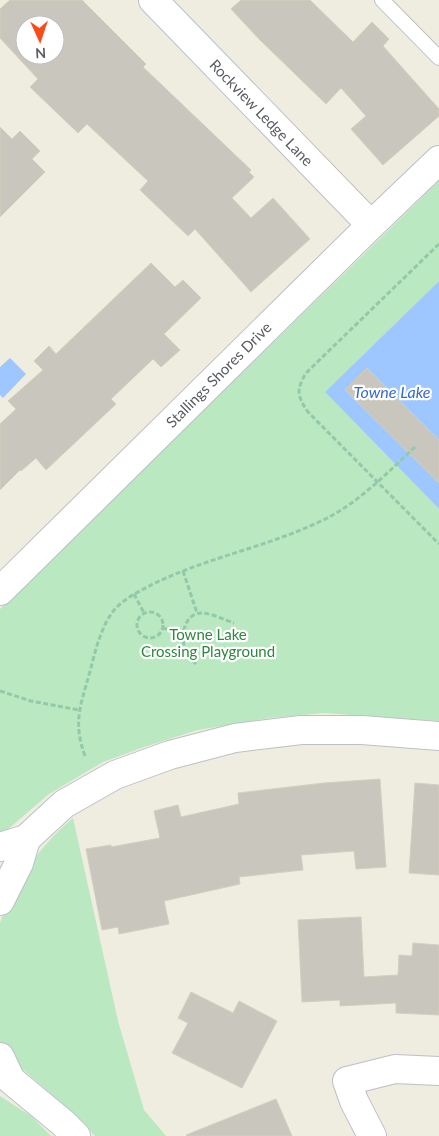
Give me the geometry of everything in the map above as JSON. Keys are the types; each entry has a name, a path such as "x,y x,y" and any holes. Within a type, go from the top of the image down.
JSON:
{"street":[{"name":"Rockview Ledge Lane","path":"153,0 371,225"},
{"name":"Stallings Shores Drive","path":"0,592 439,160"},
{"path":"0,847 26,838 64,804 114,775 170,755 235,738 301,730 362,730 439,736"},
{"path":"0,901 19,863 26,838"},
{"path":"372,1136 354,1101 347,1081 396,1069 439,1071"},
{"path":"4,1071 76,1136"}],"lane":[{"path":"382,0 439,58"}],"path":[{"path":"439,244 306,373 299,386 299,400 308,412 439,544"},
{"path":"85,756 77,729 79,710 98,645 108,620 116,608 134,594 183,571 318,523 339,512 417,445"},
{"path":"183,571 197,613"},
{"path":"134,594 144,613"},
{"path":"151,612 159,615 164,622 163,628 160,634 144,638 139,634 136,626 138,619 144,613 151,612"},
{"path":"196,664 188,657 185,651 183,634 190,617 197,613 206,614 234,623"},
{"path":"163,628 183,634"},
{"path":"0,691 31,700 79,710"}],"green space":[{"name":"Towne Lake Crossing Playground","path":"439,181 439,281 325,392 439,509 439,721 323,713 269,718 198,730 103,762 49,794 0,836 0,609"},
{"path":"73,818 118,1021 144,1110 166,1136 95,1136 62,1103 12,1060 0,1044 0,923 13,893 29,866 49,841"},
{"path":"0,1096 31,1116 51,1136 0,1136"}],"water":[{"name":"Towne Lake","path":"439,281 439,509 325,392"},
{"path":"10,358 26,374 3,398 0,395 0,367"}],"building":[{"path":"10,0 82,0 146,64 143,67 251,170 249,172 254,177 232,198 251,218 273,198 310,239 251,292 195,229 188,236 140,190 148,181 87,124 78,133 30,87 38,79 25,65 65,65 65,15 15,15 15,54 0,38 0,9"},
{"path":"241,0 310,0 353,42 372,22 389,39 383,46 439,109 439,116 383,165 351,129 366,116 341,88 326,104 231,9"},
{"path":"0,127 12,139 20,131 40,151 32,159 45,172 0,217"},
{"path":"151,263 175,287 183,280 201,298 164,334 180,350 161,367 153,359 111,399 116,404 46,470 36,458 20,470 0,490 0,424 16,409 8,401 43,370 34,361 49,346 56,354"},
{"path":"367,368 439,440 439,483 345,390"},
{"path":"380,779 386,867 356,869 354,851 301,855 303,870 239,877 240,884 164,901 169,924 119,934 118,927 102,930 86,849 111,845 111,847 160,838 154,811 178,805 181,817 239,804 238,793 324,783"},
{"path":"415,783 439,785 439,875 409,873"},
{"path":"361,917 364,977 398,975 399,955 412,956 413,943 439,945 439,1015 396,1013 396,1003 340,1006 340,1000 302,1002 298,920"},
{"path":"191,992 233,1013 239,1001 277,1021 242,1088 172,1053 188,1023 178,1018"},
{"path":"276,1099 292,1136 186,1135"}]}
